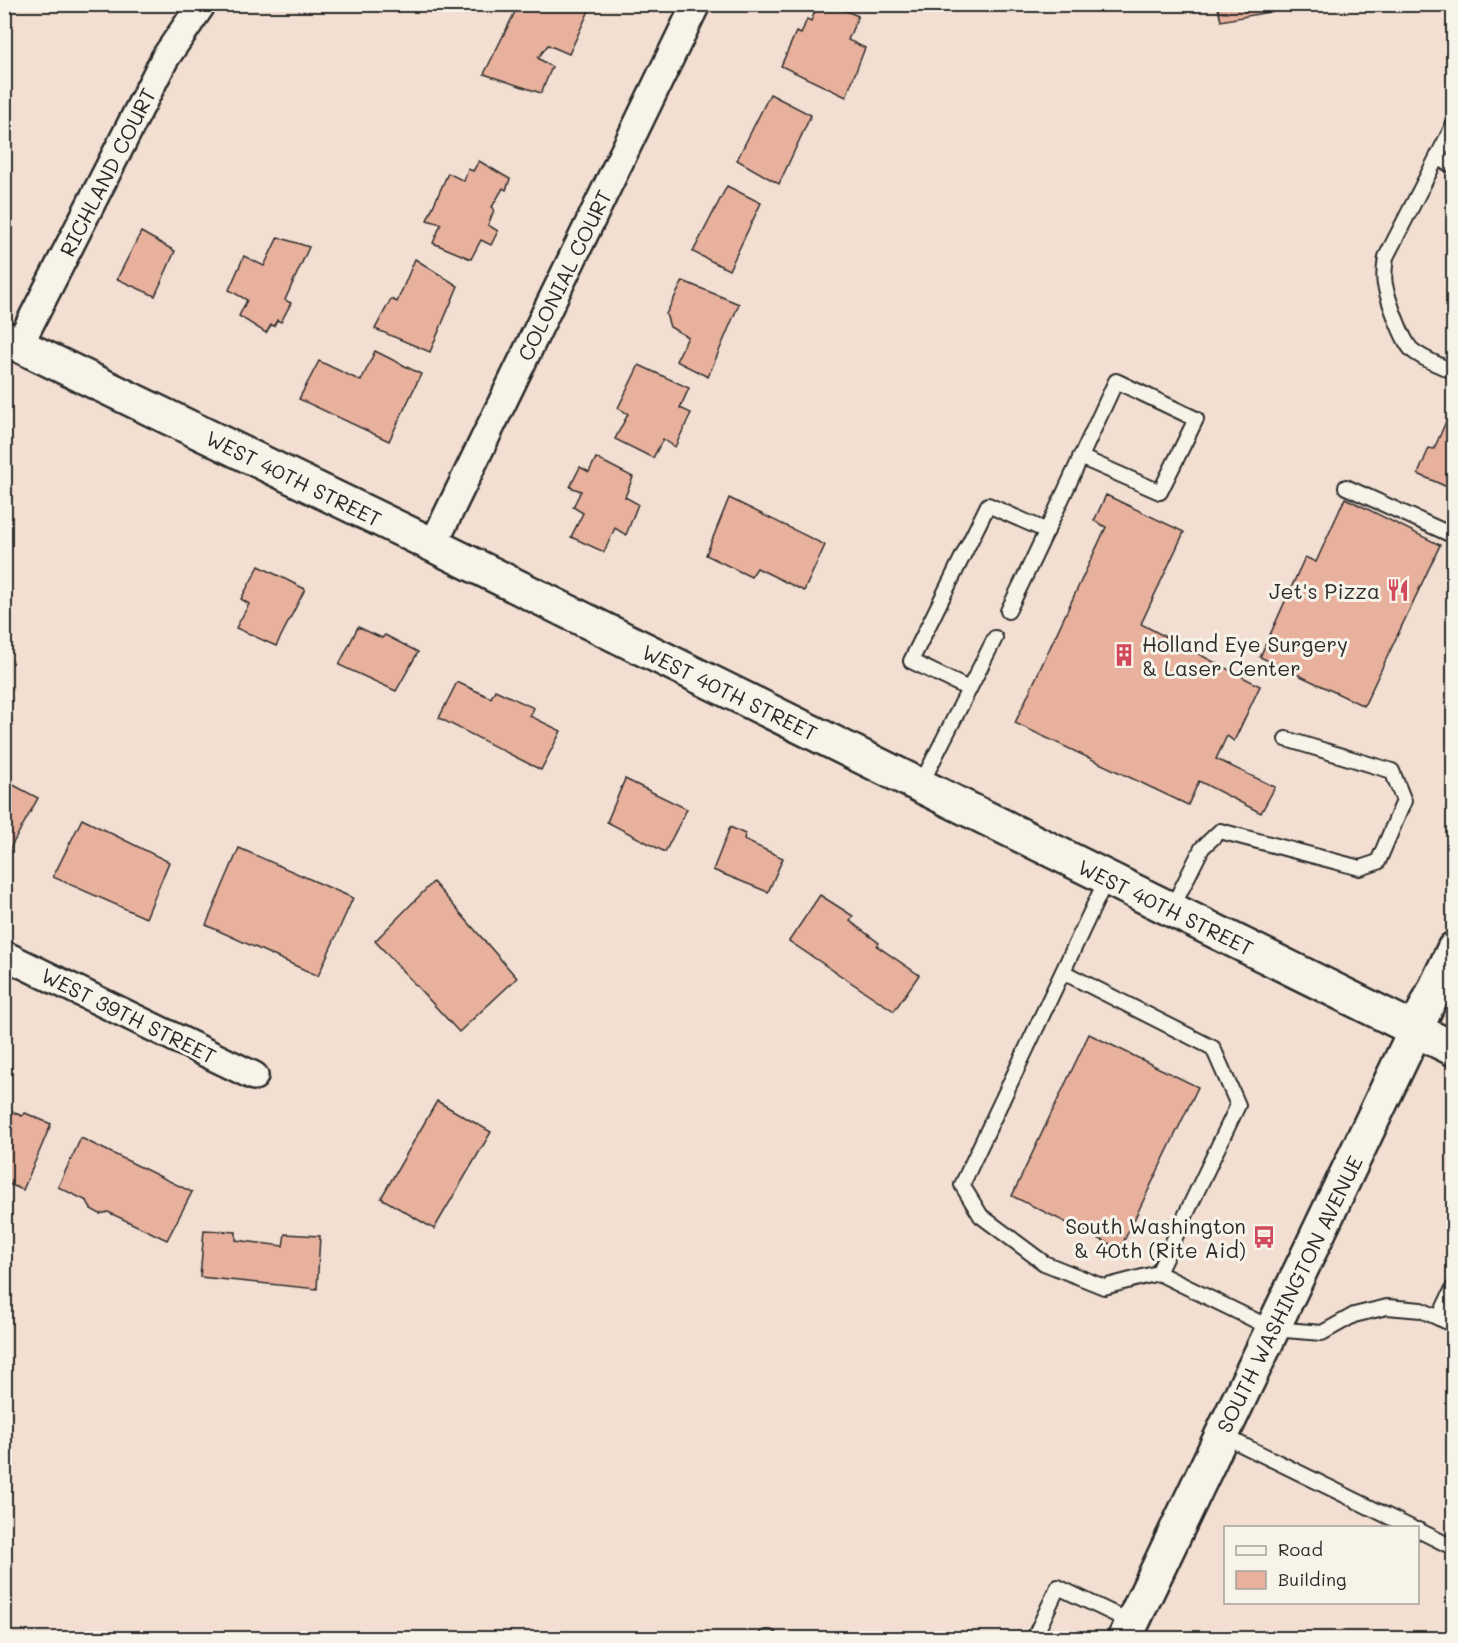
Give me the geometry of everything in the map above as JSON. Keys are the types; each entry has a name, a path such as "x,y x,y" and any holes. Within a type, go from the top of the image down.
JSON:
{"street":[{"name":"RICHLAND COURT","path":"12,341 165,58 202,4"},
{"name":"COLONIAL COURT","path":"432,545 696,4"},
{"name":"WEST 40TH STREET","path":"12,341 432,545 1454,1049"},
{"name":"SOUTH WASHINGTON AVENUE","path":"1130,1633 1454,949"},
{"name":"WEST 39TH STREET","path":"4,954 254,1076"}],"lane":[{"path":"1454,124 1386,257 1384,273 1385,285 1404,340 1421,356 1454,372"},
{"path":"1437,158 1454,166"},
{"path":"1008,611 1047,531 1080,457 1116,381 1196,419 1160,492 1080,457"},
{"path":"1346,487 1454,536"},
{"path":"969,689 911,661 982,516 988,505 1047,531"},
{"path":"920,786 995,638"},
{"path":"1171,910 1202,848 1220,831 1360,868 1378,862 1404,801 1392,771 1286,739"},
{"path":"1107,878 962,1185 981,1216 1044,1263 1104,1287 1158,1273 1273,1329 1322,1333 1354,1315 1387,1307 1421,1310 1454,1325"},
{"path":"1063,972 1213,1048 1238,1105 1158,1273"},
{"path":"1439,1318 1454,1286"},
{"path":"1222,1435 1410,1526"},
{"path":"1419,1530 1454,1548"},
{"path":"1034,1638 1058,1587 1130,1633"}],"building":[{"path":"519,4 592,4 569,54 548,45 538,58 552,67 541,93 484,74"},
{"path":"818,4 830,4 858,16 848,40 865,48 846,97 781,66 796,32 801,34 807,19 811,21"},
{"path":"1217,4 1266,4 1269,12 1221,21"},
{"path":"770,94 811,115 779,184 737,160"},
{"path":"479,161 510,179 506,190 503,188 492,207 494,210 488,225 498,231 491,245 481,240 471,259 433,243 441,224 427,220 448,173 464,181 468,169 473,171"},
{"path":"727,186 761,203 729,270 693,252"},
{"path":"141,232 175,251 155,296 117,279"},
{"path":"278,237 309,247 285,300 291,303 281,322 277,320 266,333 239,316 247,300 229,290 244,256 264,266"},
{"path":"415,259 458,286 430,352 375,329 391,299 397,302"},
{"path":"683,281 739,304 708,377 676,361 688,337 670,327 666,314"},
{"path":"375,351 421,374 389,441 299,399 319,361 361,381"},
{"path":"639,365 689,388 680,408 691,413 675,447 663,439 653,458 615,439 628,414 618,408"},
{"path":"1451,410 1454,412 1454,490 1418,474 1429,448 1434,449"},
{"path":"596,458 633,477 625,497 638,504 626,535 615,528 604,552 571,537 583,513 573,507 581,491 570,487 580,467 589,472"},
{"name":"Holland Eye Surgery & Laser Center","path":"1106,495 1184,532 1141,624 1260,686 1234,741 1227,736 1216,759 1275,787 1261,813 1199,781 1188,805 1015,723 1106,527 1094,521"},
{"path":"729,498 825,545 804,591 757,568 751,577 706,555"},
{"path":"1345,498 1440,545 1364,706 1260,657 1305,557 1316,562"},
{"path":"259,566 305,589 276,646 236,628 249,604 241,599"},
{"path":"358,627 382,638 385,635 418,652 396,691 339,665"},
{"path":"457,682 491,698 495,690 534,708 530,716 561,731 541,770 439,718"},
{"path":"625,779 687,809 665,852 607,822"},
{"path":"4,780 38,798 9,850 4,848"},
{"path":"82,819 169,862 146,918 53,877"},
{"path":"730,827 745,834 744,840 783,858 768,892 713,870"},
{"path":"239,848 353,898 318,976 206,925"},
{"path":"433,882 517,978 459,1032 375,941"},
{"path":"820,895 853,916 850,921 879,943 877,946 919,975 894,1011 789,941"},
{"path":"1089,1034 1198,1087 1120,1249 1012,1196"},
{"path":"437,1101 491,1132 434,1229 381,1198"},
{"path":"4,1108 22,1116 25,1113 51,1124 23,1190 4,1182"},
{"path":"81,1138 192,1192 167,1240 108,1212 100,1214 91,1209 87,1201 58,1187"},
{"path":"204,1230 236,1232 236,1240 283,1246 285,1234 320,1236 317,1289 200,1277"}],"place":[{"name":"Jet's Pizza","path":"1398,590"},
{"name":"Holland Eye Surgery & Laser Center","path":"1124,655"},
{"name":"South Washington & 40th (Rite Aid)","path":"1264,1237"}]}
